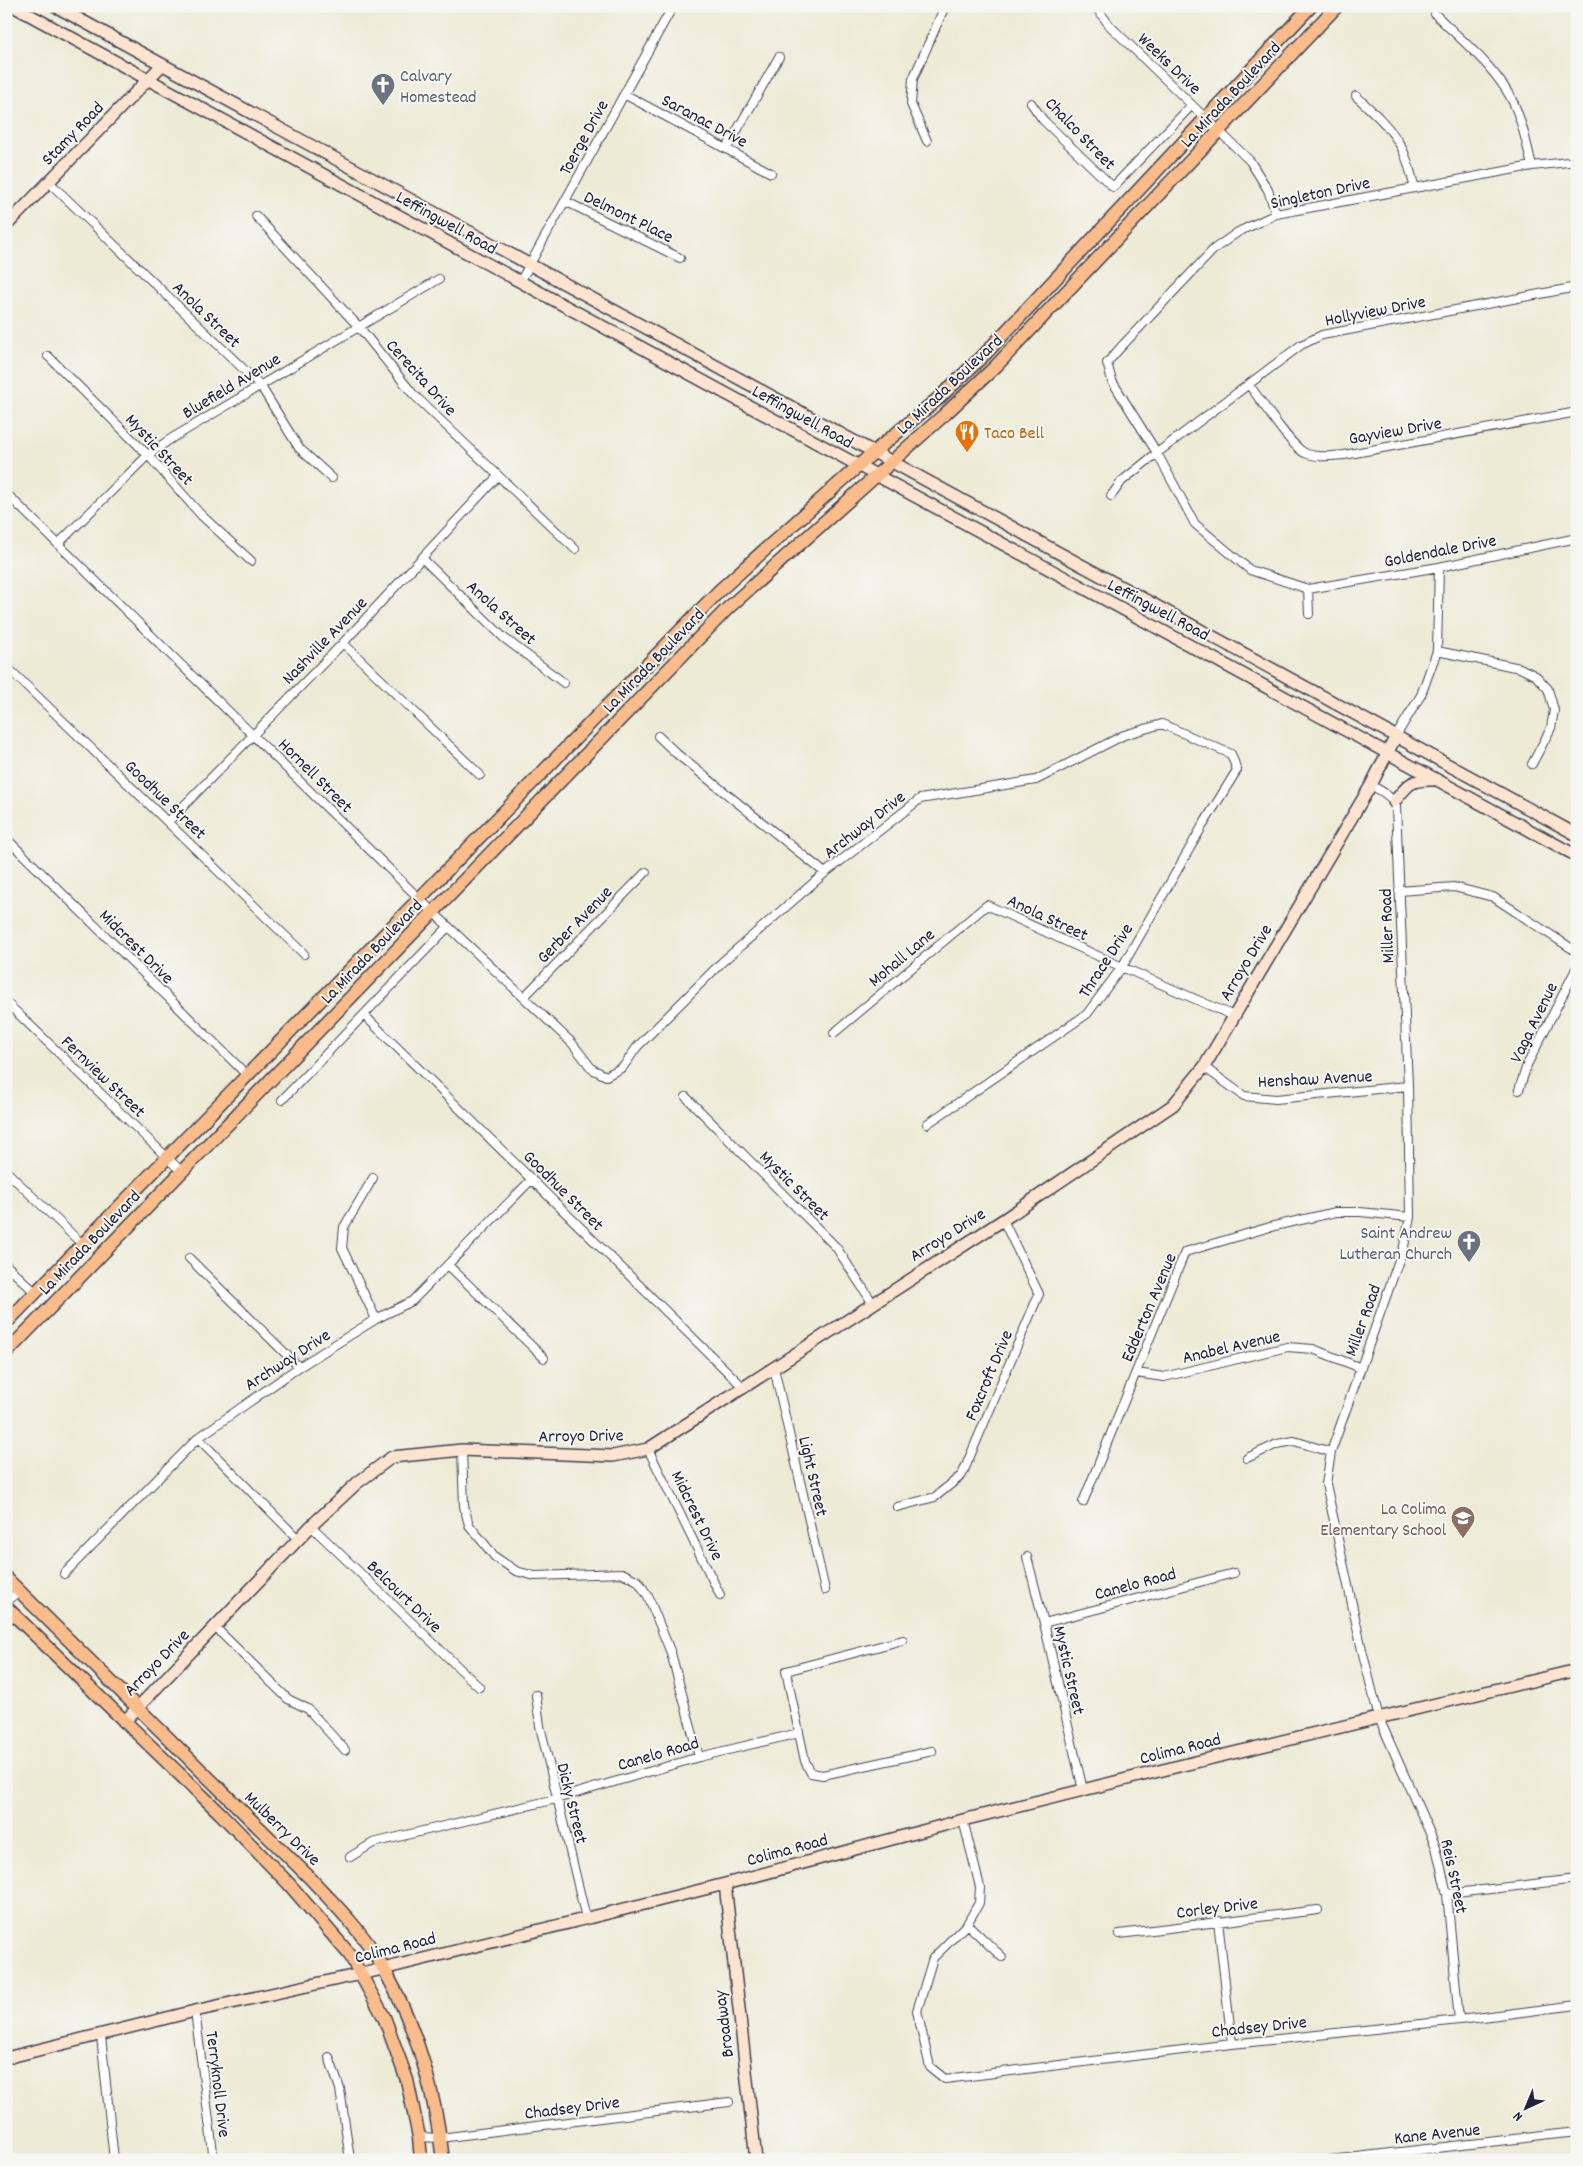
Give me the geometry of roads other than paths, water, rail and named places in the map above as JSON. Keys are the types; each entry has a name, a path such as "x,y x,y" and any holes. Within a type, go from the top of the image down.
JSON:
{"main road":[{"name":"Leffingwell Road","path":"55,6 1577,834"},
{"name":"La Mirada Boulevard","path":"6,1324 720,590 874,452 940,397 985,354 1311,6"},
{"name":"La Mirada Boulevard","path":"6,1353 727,609 996,366 1337,6"},
{"name":"Leffingwell Road","path":"18,8 1577,856"},
{"name":"Stamy Road","path":"6,226 162,64"},
{"name":"Arroyo Drive","path":"124,1722 136,1707 215,1627 310,1526 356,1483 392,1457 462,1450 613,1456 648,1449 872,1302 1003,1220 1174,1105 1204,1067 1371,785 1396,736"},
{"path":"1394,802 1414,781 1437,780"},
{"name":"Mulberry Drive","path":"6,1578 344,1914 372,1950 397,1993 422,2053 433,2095 443,2160"},
{"name":"Mulberry Drive","path":"6,1607 220,1813 289,1884 350,1954 384,2017 407,2080 421,2160"},
{"name":"Colima Road","path":"6,2058 101,2036 195,2011 383,1969 725,1884 963,1820 1577,1670"},
{"name":"Broadway","path":"725,1884 756,2160"}],"street":[{"name":"Toerge Drive","path":"520,282 673,6"},
{"path":"927,141 911,104 913,79 944,6"},
{"name":"Weeks Drive","path":"1095,6 1110,26 1250,161 1268,190 1276,214"},
{"path":"1435,14 1484,62 1514,103 1524,129 1532,166"},
{"path":"727,148 779,57"},
{"name":"Saranac Drive","path":"624,94 727,148 770,173"},
{"path":"1356,96 1388,127 1398,141 1407,160 1415,188"},
{"name":"Chalco Street","path":"1031,103 1043,120 1113,187 1192,104"},
{"name":"Singleton Drive","path":"1157,453 1112,381 1107,363 1214,249 1238,232 1276,214 1532,166 1577,161"},
{"name":"Anola Street","path":"49,182 260,385 299,448 332,478"},
{"name":"Delmont Place","path":"565,201 680,258"},
{"name":"Cerecita Drive","path":"256,216 359,327 413,394 575,549"},
{"name":"Bluefield Avenue","path":"59,544 148,455 169,440 439,280"},
{"name":"Hollyview Drive","path":"1111,496 1122,481 1157,453 1301,345 1322,335 1577,287"},
{"name":"Mystic Street","path":"48,356 148,455 202,515 250,561"},
{"name":"Gayview Drive","path":"1250,385 1292,440 1304,452 1320,456 1344,455 1577,412"},
{"name":"Goldendale Drive","path":"1157,453 1195,524 1250,570 1308,589 1439,567 1577,538"},
{"name":"Nashville Avenue","path":"168,822 343,643 498,476"},
{"name":"Hornell Street","path":"6,493 448,927 572,1042 592,1069 606,1076"},
{"name":"Anola Street","path":"423,559 504,638 564,683"},
{"name":"Arroyo Drive","path":"1396,736 1421,695 1437,651 1440,612 1439,567"},
{"path":"1308,589 1309,614"},
{"path":"343,643 480,775"},
{"path":"1437,651 1520,668 1536,676 1548,689 1554,710 1551,728 1532,764"},
{"name":"Goodhue Street","path":"6,666 304,954"},
{"name":"Archway Drive","path":"606,1076 623,1067 637,1048 722,962 825,873 920,799 1036,780 1124,735 1162,724 1231,754"},
{"path":"658,736 677,754 825,873"},
{"name":"Thrace Drive","path":"927,1124 1087,1014 1122,967 1202,825 1237,770 1231,754"},
{"path":"1371,785 1394,802"},
{"name":"Miller Road","path":"1379,1718 1362,1650 1326,1484 1331,1452 1404,1246 1410,1217 1408,1086 1396,807 1394,802"},
{"name":"Midcrest Drive","path":"6,838 247,1075"},
{"name":"Gerber Avenue","path":"524,997 646,872"},
{"path":"1399,891 1454,887 1493,897 1577,952"},
{"name":"Anola Street","path":"987,905 1234,1016"},
{"name":"Mohall Lane","path":"834,1033 987,905"},
{"path":"282,1100 448,927"},
{"name":"Vaga Avenue","path":"1520,1090 1527,1065 1577,967"},
{"name":"Fernview Street","path":"6,1002 182,1172"},
{"name":"Goodhue Street","path":"364,1016 743,1387"},
{"name":"Henshaw Avenue","path":"1204,1067 1244,1096 1276,1099 1408,1086"},
{"name":"Mystic Street","path":"686,1097 836,1248 872,1302"},
{"path":"6,1171 83,1245"},
{"path":"373,1178 344,1227 342,1248 376,1320"},
{"name":"Archway Drive","path":"64,1574 198,1438 299,1367 376,1320 412,1301 532,1179"},
{"name":"Edderton Avenue","path":"1083,1502 1185,1252 1270,1227 1336,1212 1360,1212 1410,1217"},
{"name":"Foxcroft Drive","path":"898,1507 935,1498 962,1475 1039,1294 1003,1220"},
{"path":"189,1258 299,1367"},
{"path":"6,1265 36,1293"},
{"path":"448,1265 544,1358"},
{"name":"Anabel Avenue","path":"1136,1372 1164,1377 1287,1347 1313,1350 1361,1368"},
{"name":"Light Street","path":"774,1368 825,1590"},
{"path":"198,1438 298,1539"},
{"path":"1247,1458 1277,1444 1294,1441 1331,1452"},
{"name":"Midcrest Drive","path":"648,1449 720,1595"},
{"path":"462,1450 464,1506 469,1525 495,1557 516,1571 536,1576 622,1573 638,1581 648,1596 671,1653 699,1757"},
{"name":"Belcourt Drive","path":"310,1526 479,1687"},
{"name":"Mystic Street","path":"1027,1557 1083,1790"},
{"name":"Canelo Road","path":"1044,1623 1234,1573"},
{"path":"6,1601 20,1591"},
{"name":"Arroyo Drive","path":"215,1627 288,1699 308,1710 346,1750"},
{"path":"903,1640 786,1671 805,1762 811,1773 823,1775 932,1751"},
{"name":"Dicky Street","path":"536,1695 540,1726 556,1799 586,1918"},
{"name":"Reis Street","path":"1379,1718 1436,1847 1447,1894 1459,2020"},
{"name":"Canelo Road","path":"350,1857 373,1843 556,1799 699,1757 799,1733"},
{"path":"963,1820 980,1888 979,1903 966,1924 1002,1957"},
{"path":"1447,1894 1577,1878"},
{"name":"Corley Drive","path":"1119,1934 1318,1910"},
{"path":"1218,1921 1232,2044"},
{"name":"Chadsey Drive","path":"966,1924 933,1958 917,2010 930,2067 945,2079 1577,2005"},
{"name":"Terryknoll Drive","path":"195,2011 214,2160"},
{"path":"101,2036 114,2160"},
{"path":"329,2057 340,2089 350,2160"},
{"name":"Chadsey Drive","path":"418,2138 440,2138 729,2102"},
{"name":"Kane Avenue","path":"1330,2160 1577,2132"}],"place":[{"name":"Calvary Homestead","path":"383,106"},
{"name":"Taco Bell","path":"967,453"},
{"name":"Saint Andrew Lutheran Church","path":"1469,1263"},
{"name":"La Colima Elementary School","path":"1463,1539"}]}
